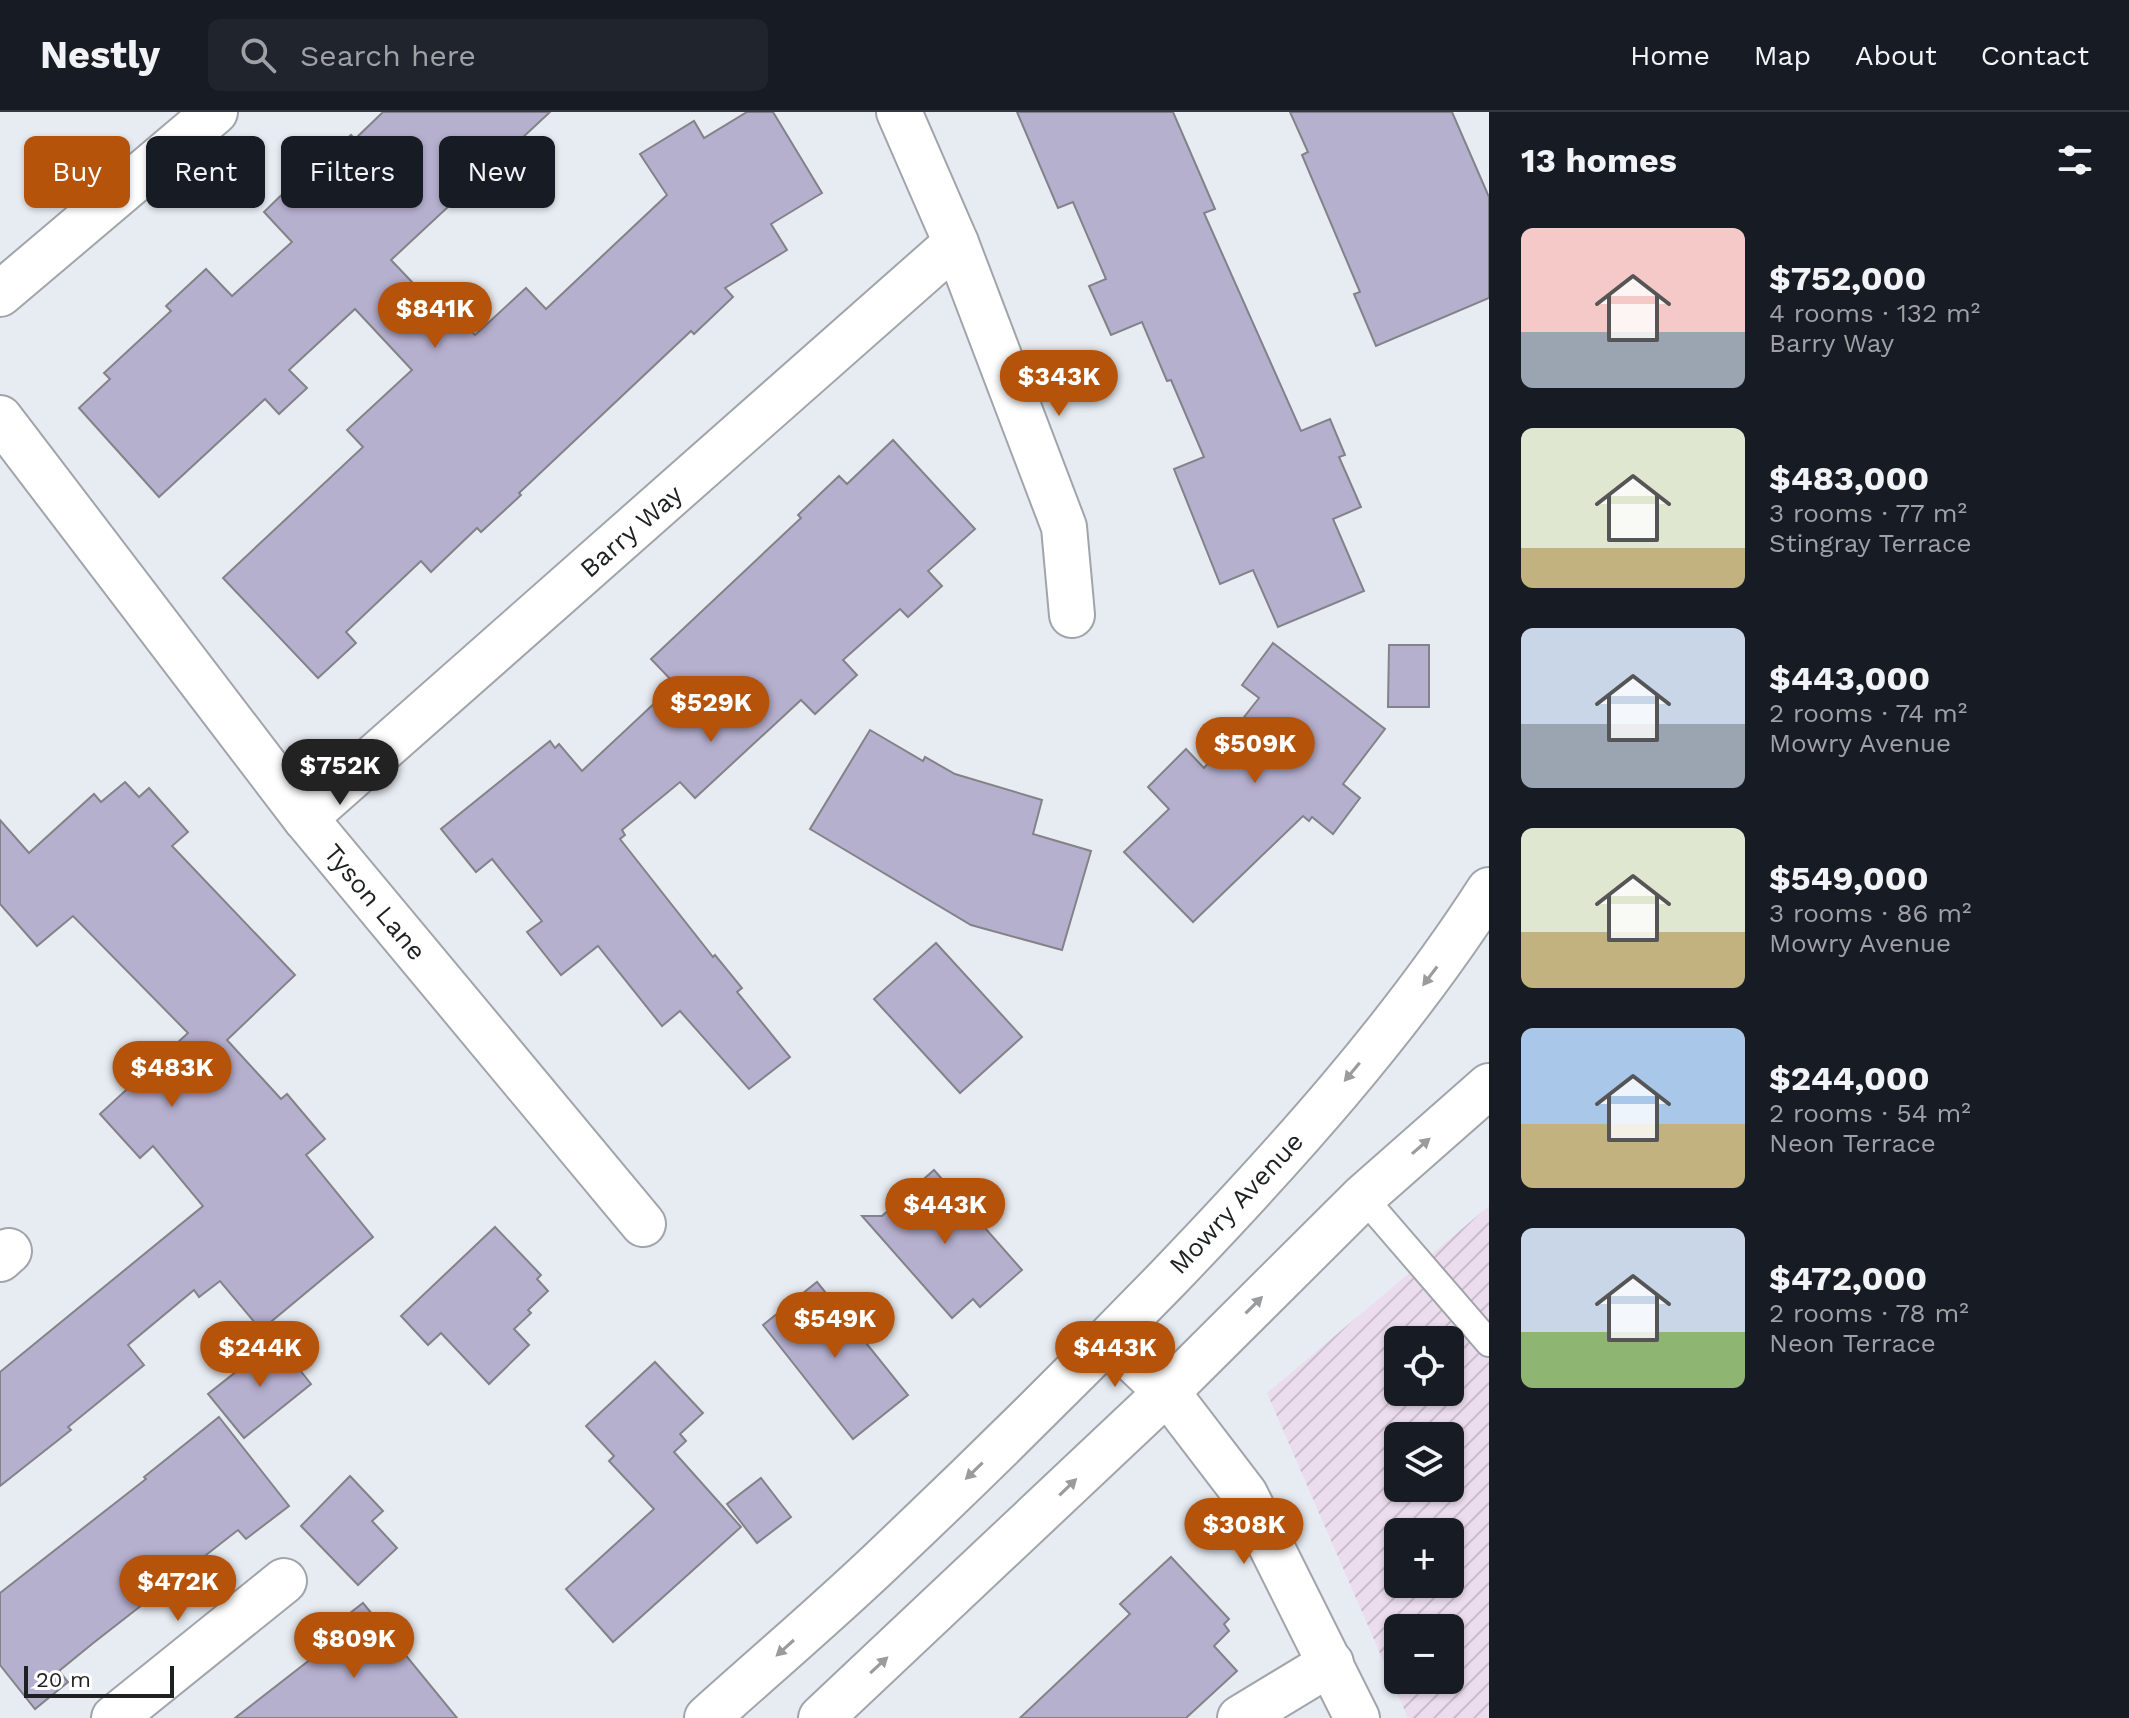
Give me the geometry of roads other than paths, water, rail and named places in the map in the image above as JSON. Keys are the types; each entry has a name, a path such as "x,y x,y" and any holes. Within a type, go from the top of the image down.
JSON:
{"street":[{"path":"0,294 215,112"},
{"path":"899,112 956,243 1064,527 1072,615"},
{"name":"Barry Way","path":"305,818 956,243"},
{"name":"Tyson Lane","path":"0,418 305,818 643,1224"},
{"name":"Mowry Avenue","path":"707,1718 890,1554 1110,1338 1266,1175 1402,1012 1457,940 1489,890"},
{"path":"821,1718 1167,1392 1363,1197 1489,1086"},
{"path":"1110,1338 1167,1392 1245,1494 1357,1718"},
{"path":"114,1718 284,1581"},
{"path":"1240,1718 1331,1663"}],"lane":[{"path":"1363,1197 1489,1343"}]}
